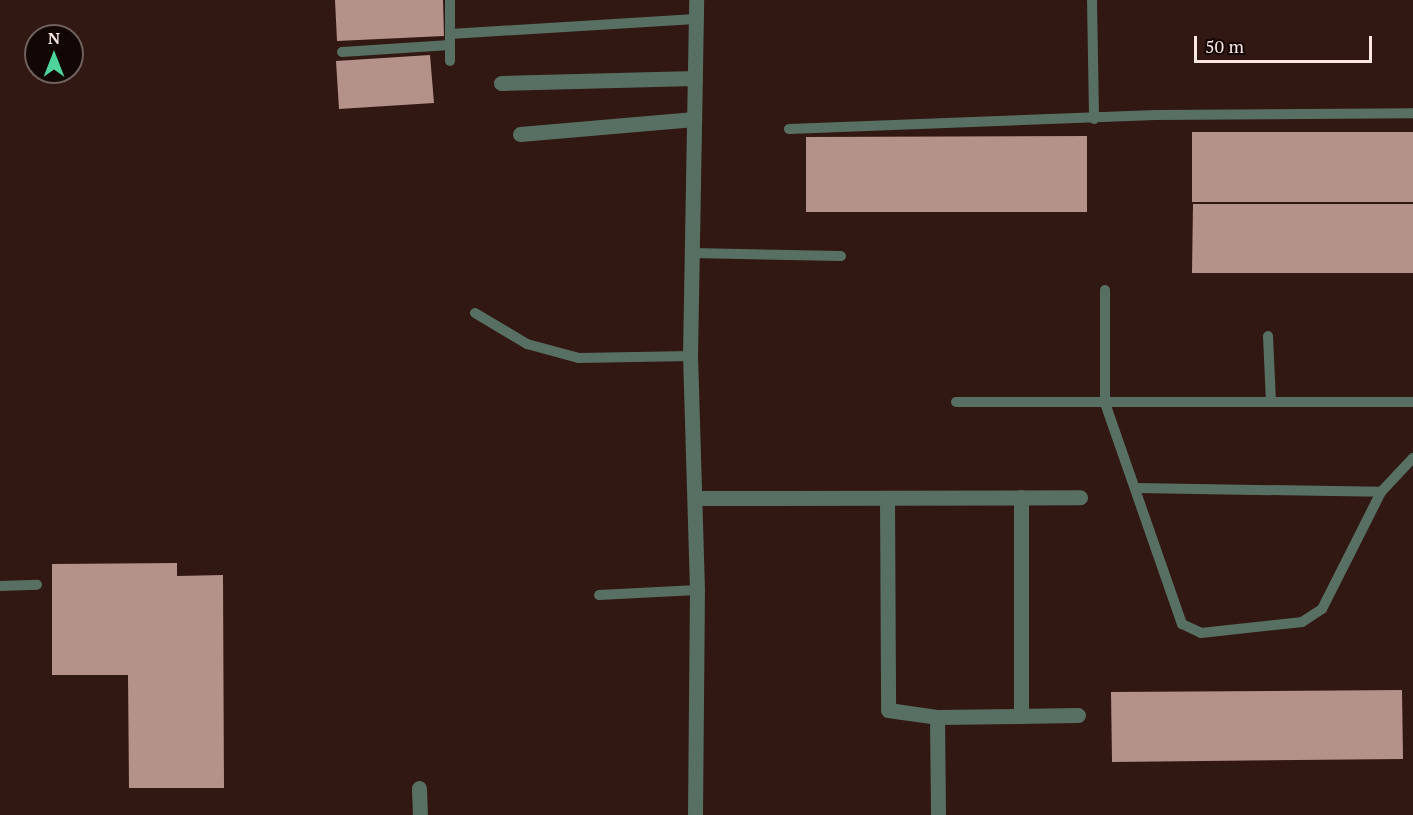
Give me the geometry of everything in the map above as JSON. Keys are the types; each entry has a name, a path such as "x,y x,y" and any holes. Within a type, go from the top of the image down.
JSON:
{"street":[{"path":"695,815 697,590 690,356 696,0"},
{"path":"501,83 695,78"},
{"path":"520,134 694,119"},
{"path":"1020,497 1021,716"},
{"path":"695,498 1080,497"},
{"path":"887,498 885,701 896,715 937,717 1078,715"},
{"path":"937,717 938,815"},
{"path":"419,788 420,815"}],"lane":[{"path":"450,0 450,61"},
{"path":"1092,0 1094,119"},
{"path":"342,52 450,39 696,19"},
{"path":"789,129 1094,119 1413,113"},
{"path":"692,253 841,256"},
{"path":"1105,290 1105,403 1136,488 1172,603 1182,624 1201,633 1302,622 1322,609 1380,492 1413,458"},
{"path":"475,313 527,344 579,358 690,356"},
{"path":"1268,336 1271,402"},
{"path":"956,402 1413,402"},
{"path":"1136,488 1380,492"},
{"path":"0,586 37,585"},
{"path":"599,595 697,590"}],"building":[{"path":"335,0 443,0 444,36 337,41"},
{"path":"430,55 434,103 339,109 336,61"},
{"path":"1192,132 1413,132 1413,202 1192,202"},
{"path":"1087,136 1087,212 806,212 806,137"},
{"path":"1193,204 1413,204 1413,273 1192,273"},
{"path":"177,563 177,576 223,575 224,788 129,788 128,675 52,675 52,564"},
{"path":"1402,690 1403,759 1112,762 1111,692"}]}
